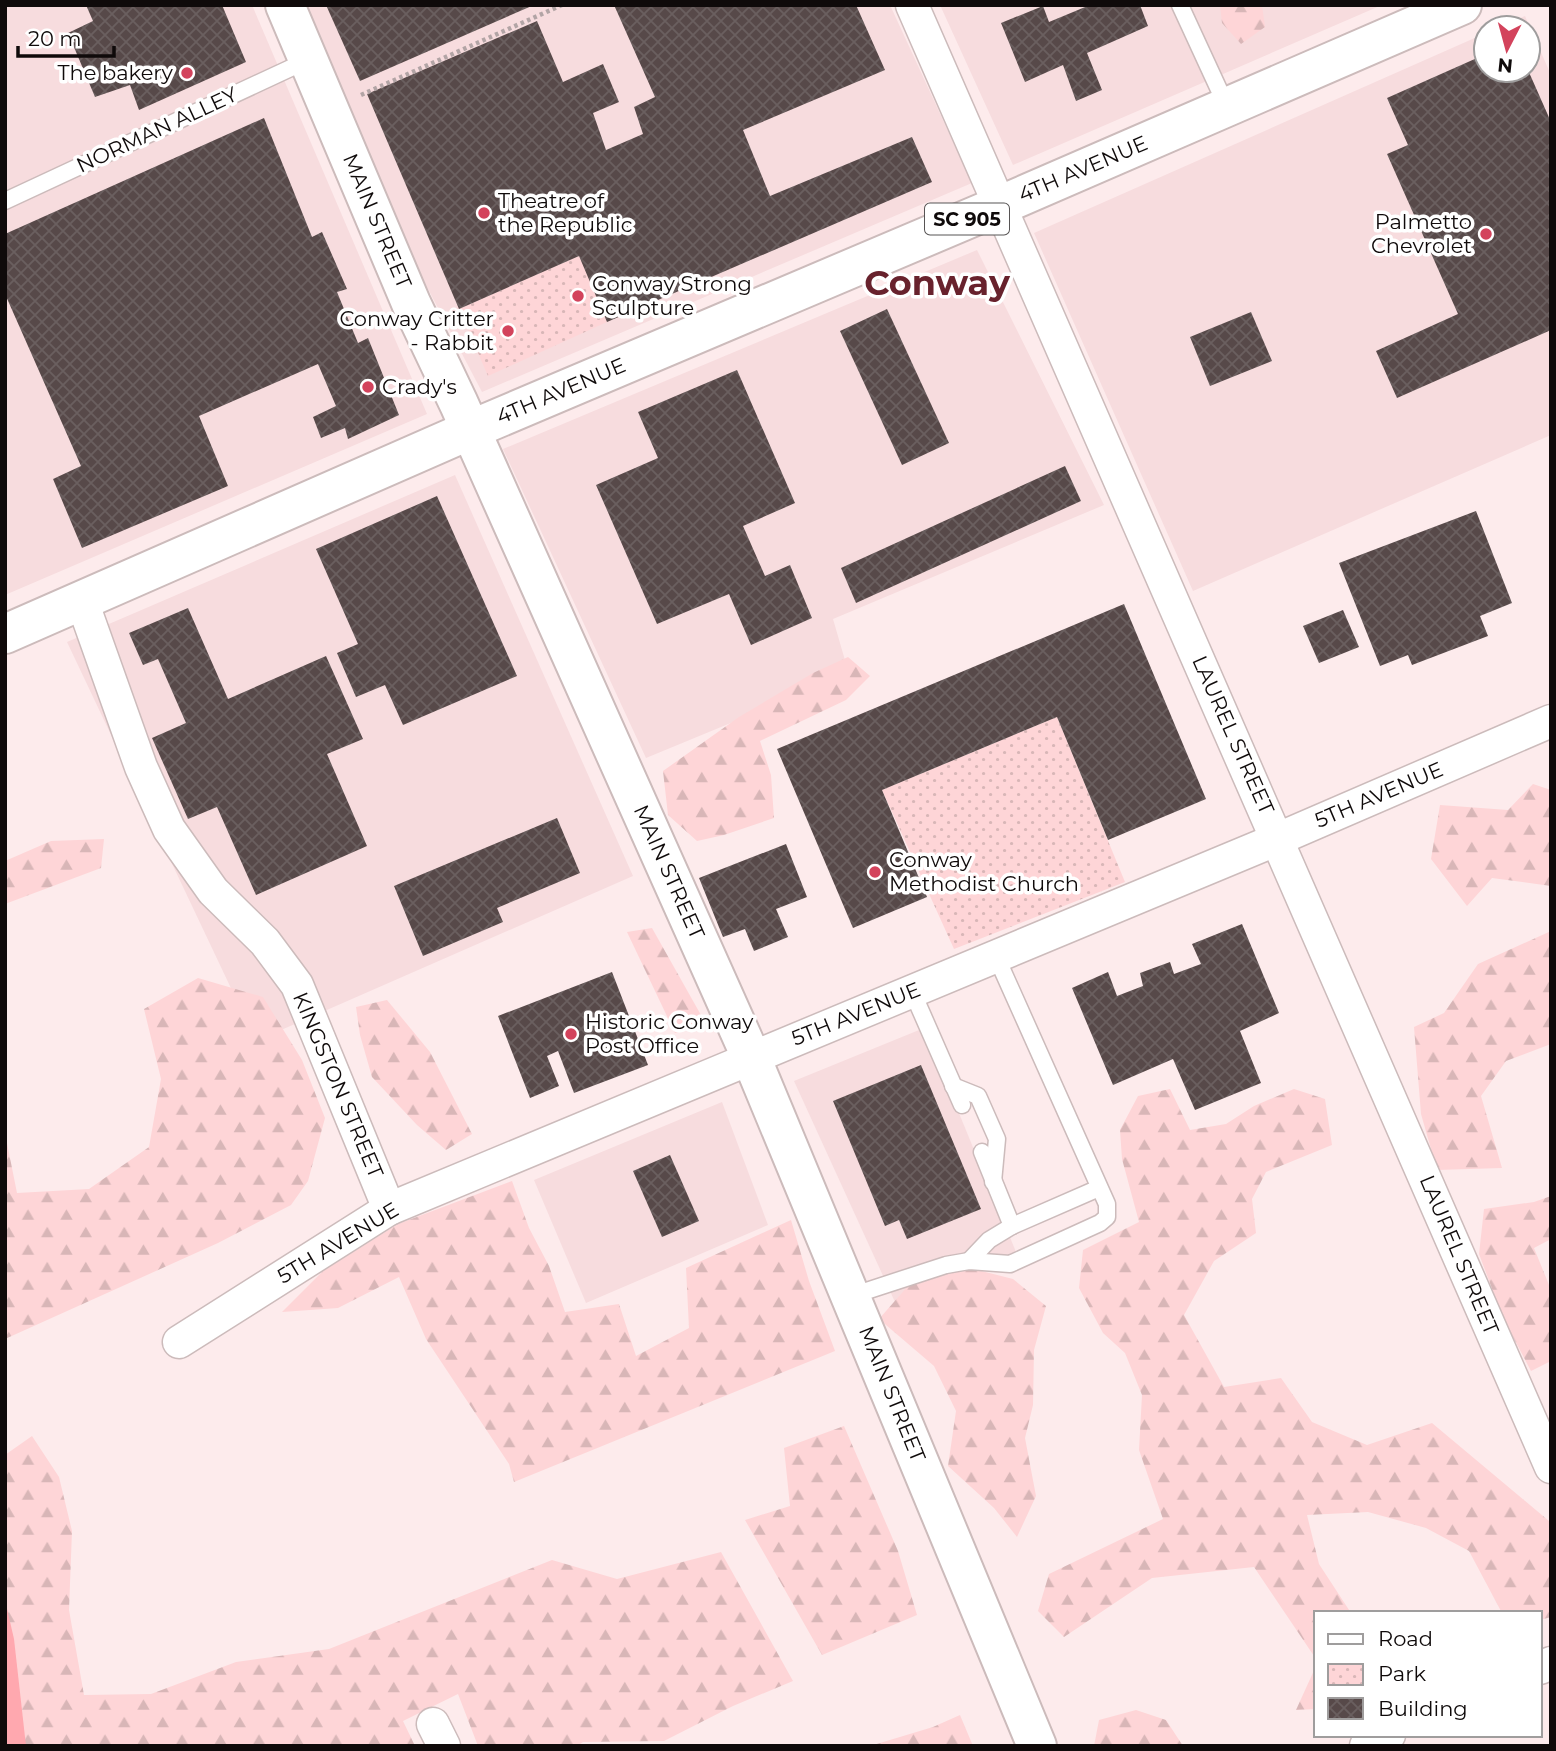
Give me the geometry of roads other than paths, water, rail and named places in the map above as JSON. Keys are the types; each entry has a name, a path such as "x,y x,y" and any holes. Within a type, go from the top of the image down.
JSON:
{"main road":[{"name":"MAIN STREET","path":"285,5 411,303 751,1057 1037,1746"},
{"name":"4TH AVENUE","path":"470,430 1001,205 1462,5"},
{"name":"SC 905","path":"5,634 470,430"}],"street":[{"name":"LAUREL STREET","path":"912,5 1551,1467"},
{"name":"KINGSTON STREET","path":"82,601 141,767 169,829 213,891 265,942 298,985 389,1209"},
{"name":"5TH AVENUE","path":"179,1342 389,1209 1278,839 1551,721"},
{"path":"1366,1746 1385,1737"}],"lane":[{"path":"1180,5 1227,107"},
{"name":"NORMAN ALLEY","path":"5,201 308,60"},
{"path":"851,1296 910,1276 969,1261 1010,1264 1100,1223 1107,1217 1107,1204 996,956"},
{"path":"912,991 962,1105"},
{"path":"953,1086 978,1096 997,1139 993,1182"},
{"path":"982,1152 1012,1226"},
{"path":"969,1261 989,1240 1012,1226 1099,1188"}],"place":[{"name":"The bakery","path":"187,73"},
{"name":"Theatre of the Republic","path":"484,213"},
{"name":"Palmetto Chevrolet","path":"1486,234"},
{"name":"Conway Strong Sculpture","path":"578,296"},
{"name":"Conway Critter - Rabbit","path":"508,331"},
{"name":"Crady's","path":"368,387"},
{"name":"Conway Methodist Church","path":"875,872"},
{"name":"Historic Conway Post Office","path":"571,1034"}],"district":[{"name":"Conway","path":"937,283"}]}
